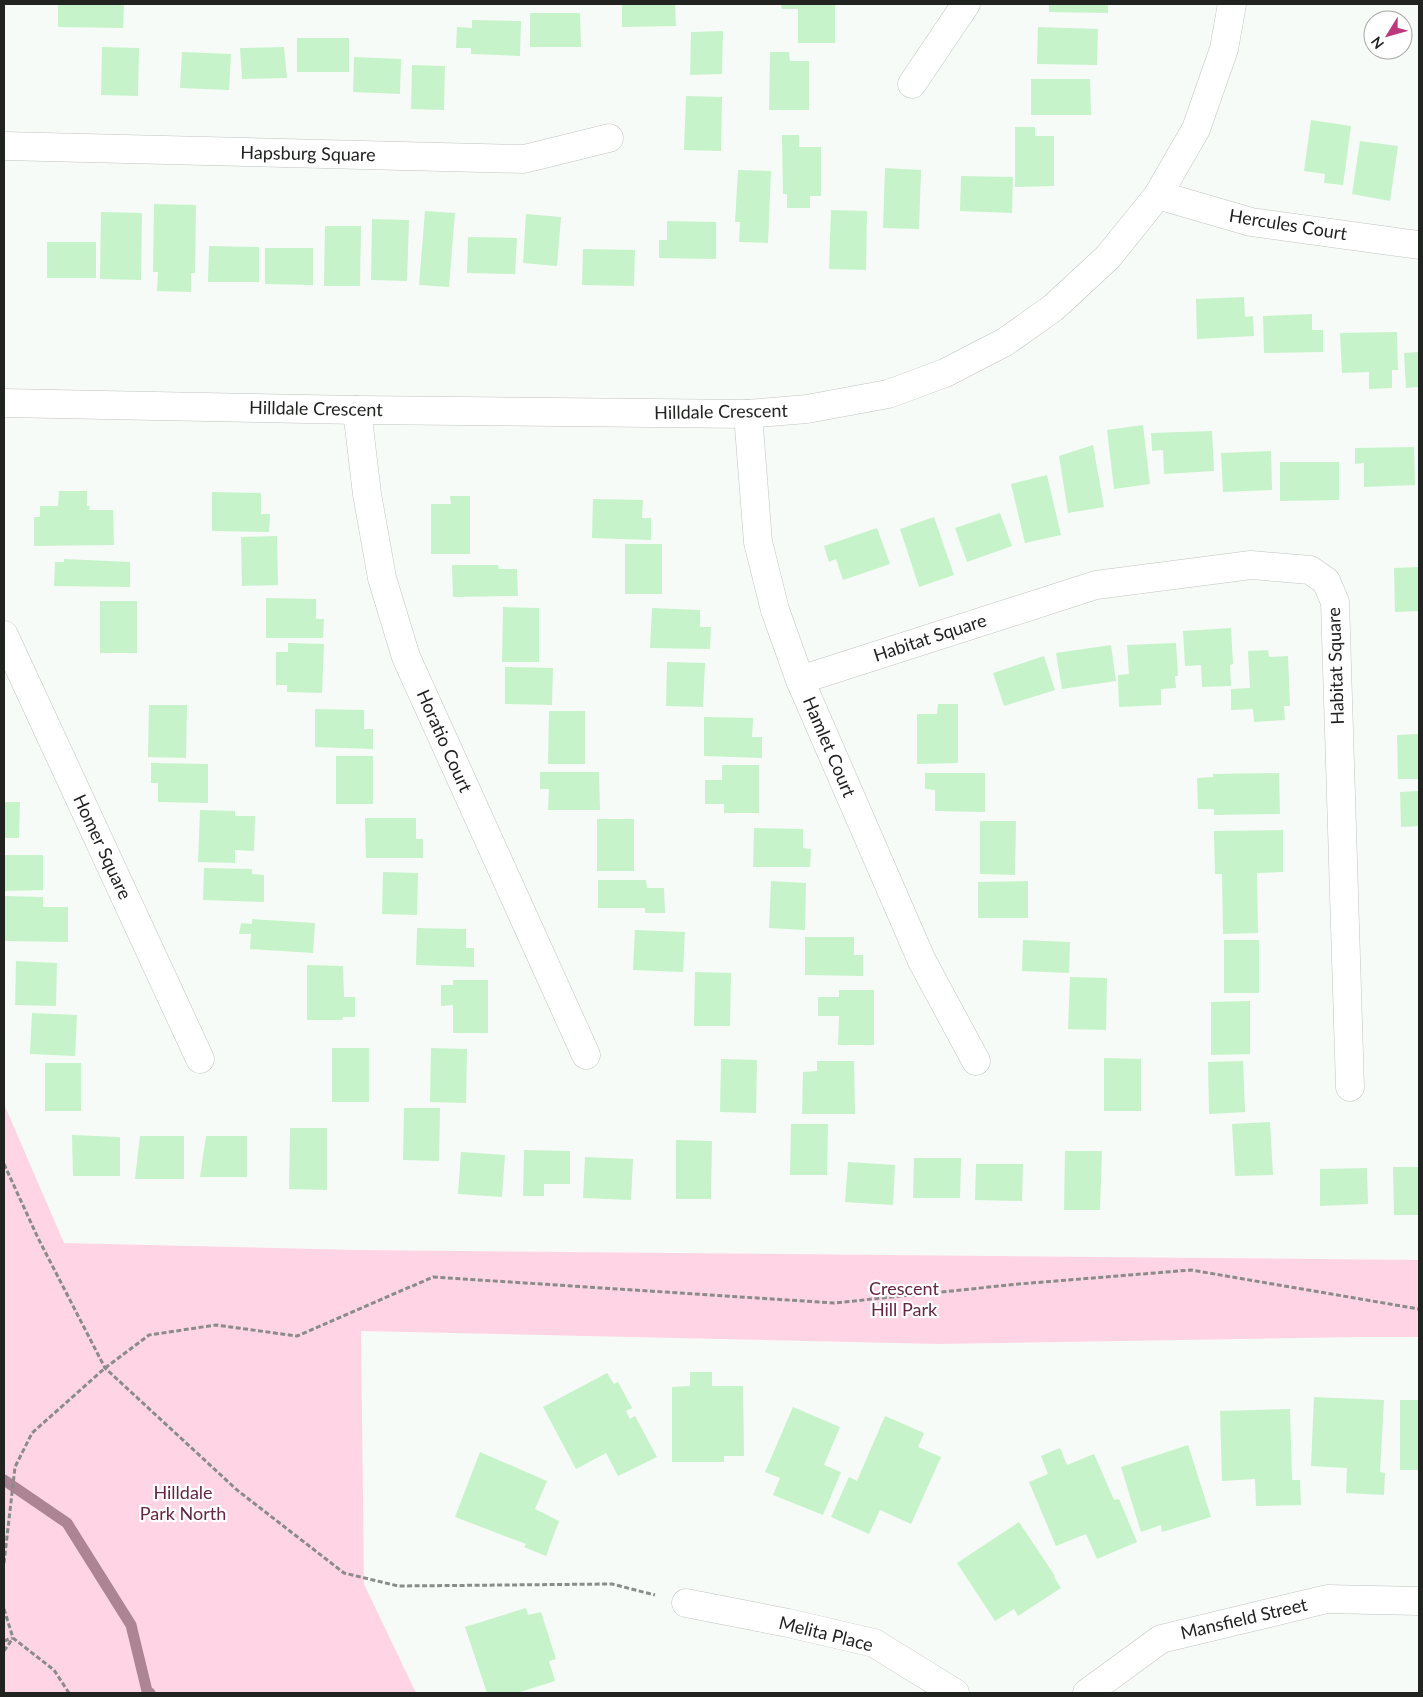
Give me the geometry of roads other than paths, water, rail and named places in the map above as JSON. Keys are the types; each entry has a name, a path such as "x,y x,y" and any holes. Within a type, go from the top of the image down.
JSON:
{"street":[{"path":"912,84 966,4"},
{"name":"Hilldale Crescent","path":"4,403 357,410 748,414 807,409 888,394 946,373 996,346 1052,308 1108,257 1158,195 1196,129 1224,49 1232,4"},
{"name":"Hapsburg Square","path":"4,146 524,159 609,138"},
{"name":"Hercules Court","path":"1158,195 1251,222 1419,245"},
{"name":"Horatio Court","path":"357,410 382,578 406,657 586,1055"},
{"name":"Hamlet Court","path":"748,414 758,542 776,610 800,680 922,961 976,1060"},
{"name":"Habitat Square","path":"800,680 1096,585 1251,565 1310,570 1326,581 1335,602 1350,1087"},
{"name":"Homer Square","path":"4,635 200,1058"},
{"name":"Mansfield Street","path":"1087,1693 1161,1639 1326,1599 1419,1602"},
{"name":"Melita Place","path":"686,1603 788,1623 874,1643 955,1693"}],"waterway":[{"path":"4,1480 67,1523 131,1625 147,1691 150,1693"}],"park label":[{"name":"Crescent Hill Park","path":"904,1299"},
{"name":"Hilldale Park North","path":"183,1504"}]}
